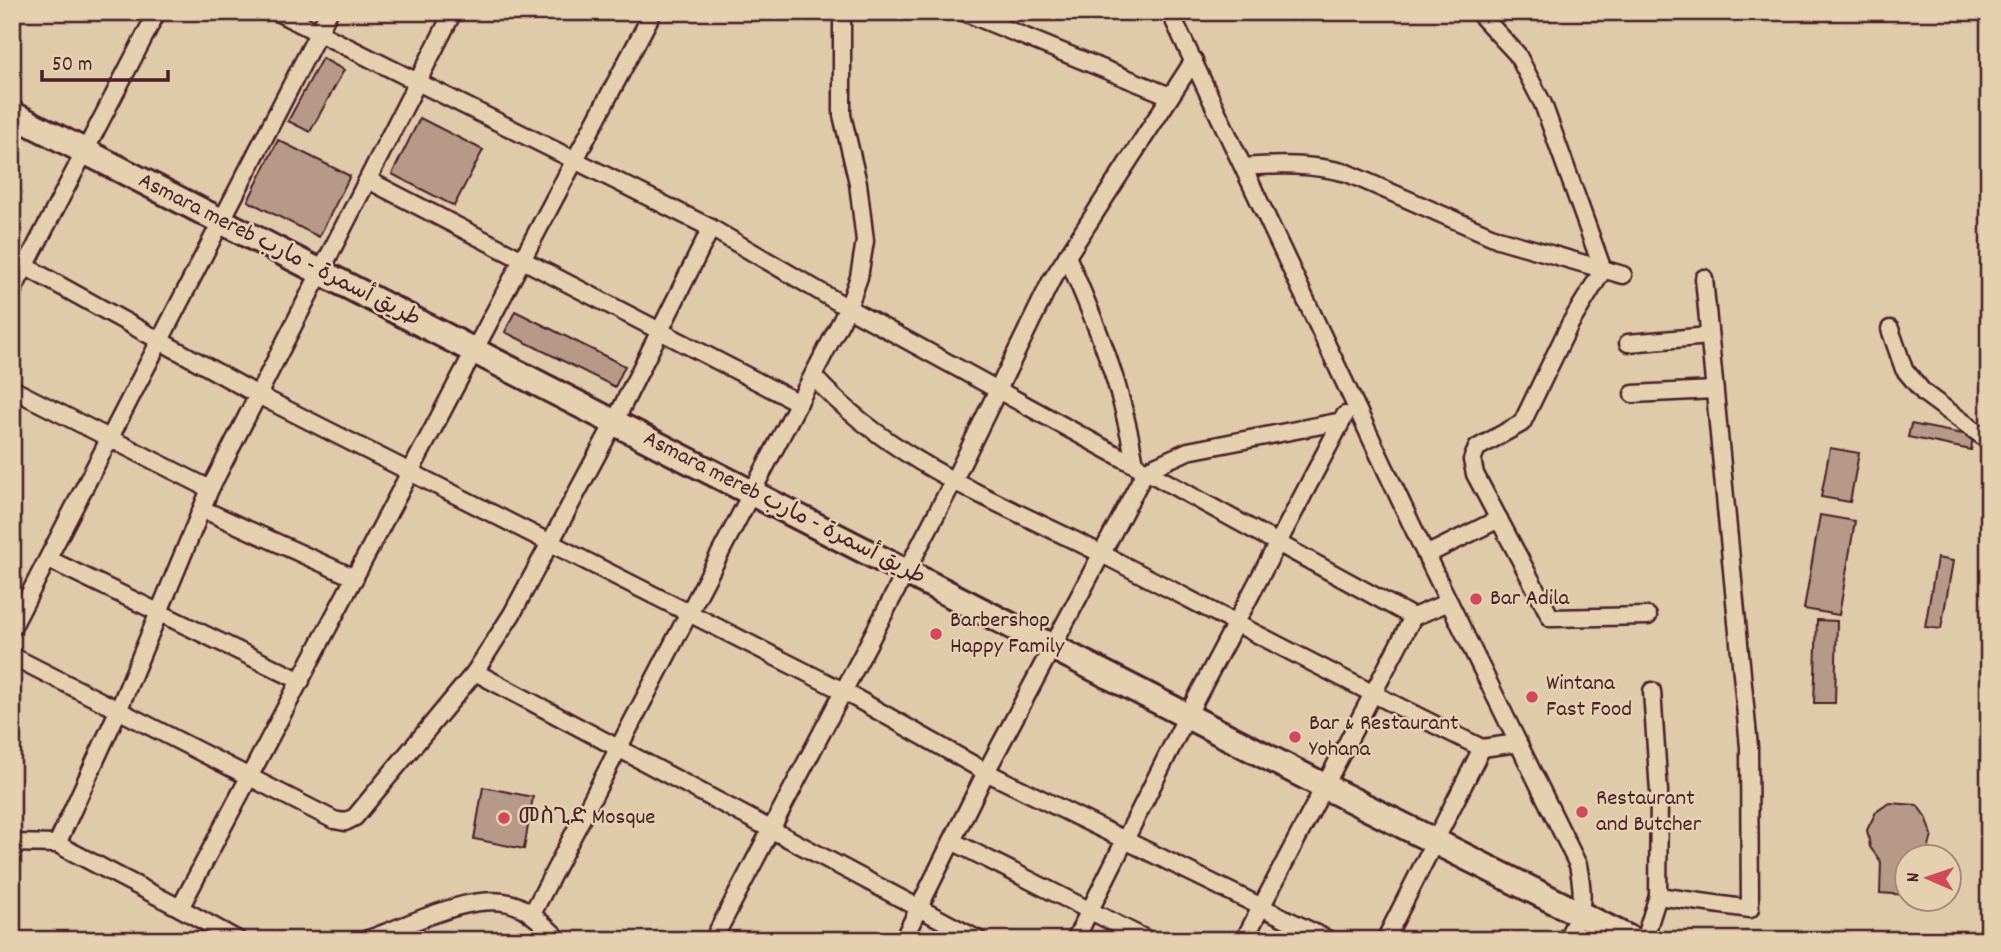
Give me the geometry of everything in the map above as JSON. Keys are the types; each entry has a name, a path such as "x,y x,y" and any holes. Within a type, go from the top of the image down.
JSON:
{"highway":[{"name":"Asmara mereb طريق أسمرة - مارب","path":"12,114 614,424 1632,940"}],"street":[{"path":"12,292 19,263 84,150 157,12"},
{"path":"277,12 711,228 848,308 1413,617"},
{"path":"12,628 329,12"},
{"path":"57,845 118,711 211,489 453,12"},
{"path":"180,908 653,12"},
{"path":"532,914 621,748 848,308 859,278 865,241 858,183 842,115 842,12"},
{"path":"964,12 1170,96"},
{"path":"1170,12 1426,555 1578,865 1584,893 1580,915 1566,940"},
{"path":"1478,12 1517,54 1543,104 1603,270"},
{"path":"713,940 953,482 1000,391 1020,342 1067,256 1194,60"},
{"path":"1244,167 1309,166 1347,173 1498,239 1623,275"},
{"path":"368,180 799,403"},
{"path":"12,656 334,820 345,822 355,817 475,672 512,614 614,424 711,228"},
{"path":"902,940 986,772 1102,554 1140,467 1109,353 1067,256"},
{"path":"19,263 258,395 843,691 986,772 1329,940"},
{"path":"1603,270 1570,324 1522,423 1477,447 1472,460 1475,474 1551,618 1648,616"},
{"path":"1658,896 1750,909 1749,747 1704,278"},
{"path":"1890,329 1904,369 1924,393 1989,442"},
{"path":"1628,343 1709,336"},
{"path":"813,376 839,405 876,434 953,482 1102,554 1371,694 1482,748 1518,743"},
{"path":"12,389 211,489"},
{"path":"1633,394 1714,390"},
{"path":"1075,940 1187,716 1354,401"},
{"path":"1140,467 1188,451 1342,421"},
{"path":"202,509 355,578"},
{"path":"1426,555 1499,519"},
{"path":"48,559 301,681"},
{"path":"1244,940 1413,617 1449,602"},
{"path":"475,672 979,940"},
{"path":"1644,940 1658,896 1659,792 1652,691"},
{"path":"1385,940 1482,748"},
{"path":"952,841 1147,940"},
{"path":"12,843 57,845 238,940"},
{"path":"365,940 471,902 499,900 520,906 560,940"}],"building":[{"path":"322,58 344,70 310,132 288,121"},
{"path":"420,118 483,150 454,206 392,174"},
{"path":"278,140 350,176 319,237 248,201"},
{"path":"515,311 625,366 615,387 505,332"},
{"path":"1911,424 1973,436 1971,450 1908,437"},
{"path":"1830,448 1859,453 1850,502 1821,497"},
{"path":"1820,515 1855,521 1839,615 1804,609"},
{"path":"1937,558 1953,561 1941,629 1925,627"},
{"path":"1817,620 1837,621 1835,703 1814,703"},
{"name":"መስጊድ Mosque","path":"483,787 533,797 524,849 474,839"},
{"path":"1889,803 1917,805 1927,819 1932,835 1930,844 1892,844 1892,894 1880,893 1881,862 1870,847 1867,830 1876,812"}],"place":[{"name":"Bar Adila","path":"1476,599"},
{"name":"Barbershop Happy Family","path":"936,634"},
{"name":"Wintana Fast Food","path":"1532,697"},
{"name":"Bar & Restaurant Yohana","path":"1295,737"},
{"name":"Restaurant and Butcher","path":"1582,812"},
{"name":"መስጊድ Mosque","path":"504,818"}]}
